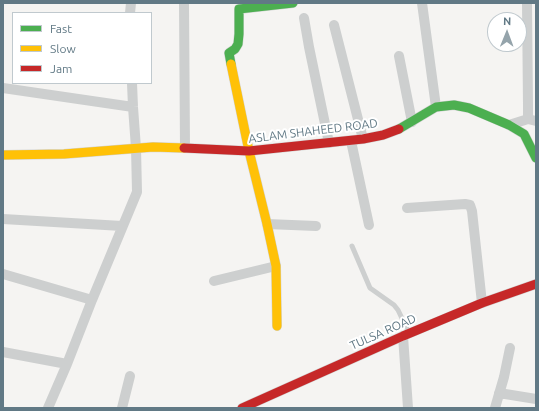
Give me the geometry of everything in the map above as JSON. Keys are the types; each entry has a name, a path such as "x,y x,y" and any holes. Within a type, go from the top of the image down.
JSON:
{"street":[{"path":"184,3 185,148"},
{"path":"278,326 276,266 249,152 229,53 238,46 239,9 293,3"},
{"path":"422,3 436,107"},
{"path":"509,125 532,120 527,3"},
{"path":"304,18 329,143"},
{"path":"334,25 363,139"},
{"path":"399,56 412,122"},
{"path":"48,408 137,192 132,84"},
{"path":"3,88 133,107"},
{"name":"ASLAM SHAHEED ROAD","path":"3,155 64,154 153,147 249,152 351,141 383,135 400,129 436,107 454,105 470,108 509,125 524,134 536,158"},
{"path":"351,141 369,225"},
{"path":"407,208 465,204 470,205 472,210 482,303"},
{"path":"3,219 122,226"},
{"path":"267,224 316,226"},
{"path":"214,281 276,266"},
{"path":"3,274 92,300"},
{"name":"TULSA ROAD","path":"242,408 406,334 482,303 536,284"},
{"path":"406,334 408,408"},
{"path":"495,408 500,393 510,348"},
{"path":"3,352 67,364"},
{"path":"122,408 130,376"},
{"path":"500,393 536,399"}],"lane":[{"path":"352,246 370,288 394,305 398,310 406,334"}],"traffic: fast":[{"path":"231,64 229,53 235,49 238,44 239,9 293,3"},
{"path":"399,129 436,107 454,105 469,108 509,125 524,134 536,158"}],"traffic: slow":[{"path":"231,64 249,151 276,266 277,326"},
{"path":"3,155 64,154 153,147 184,148"}],"traffic: jam":[{"path":"184,148 249,151 363,139 383,135 399,129"},
{"path":"242,408 403,336 482,303 536,284"}]}
